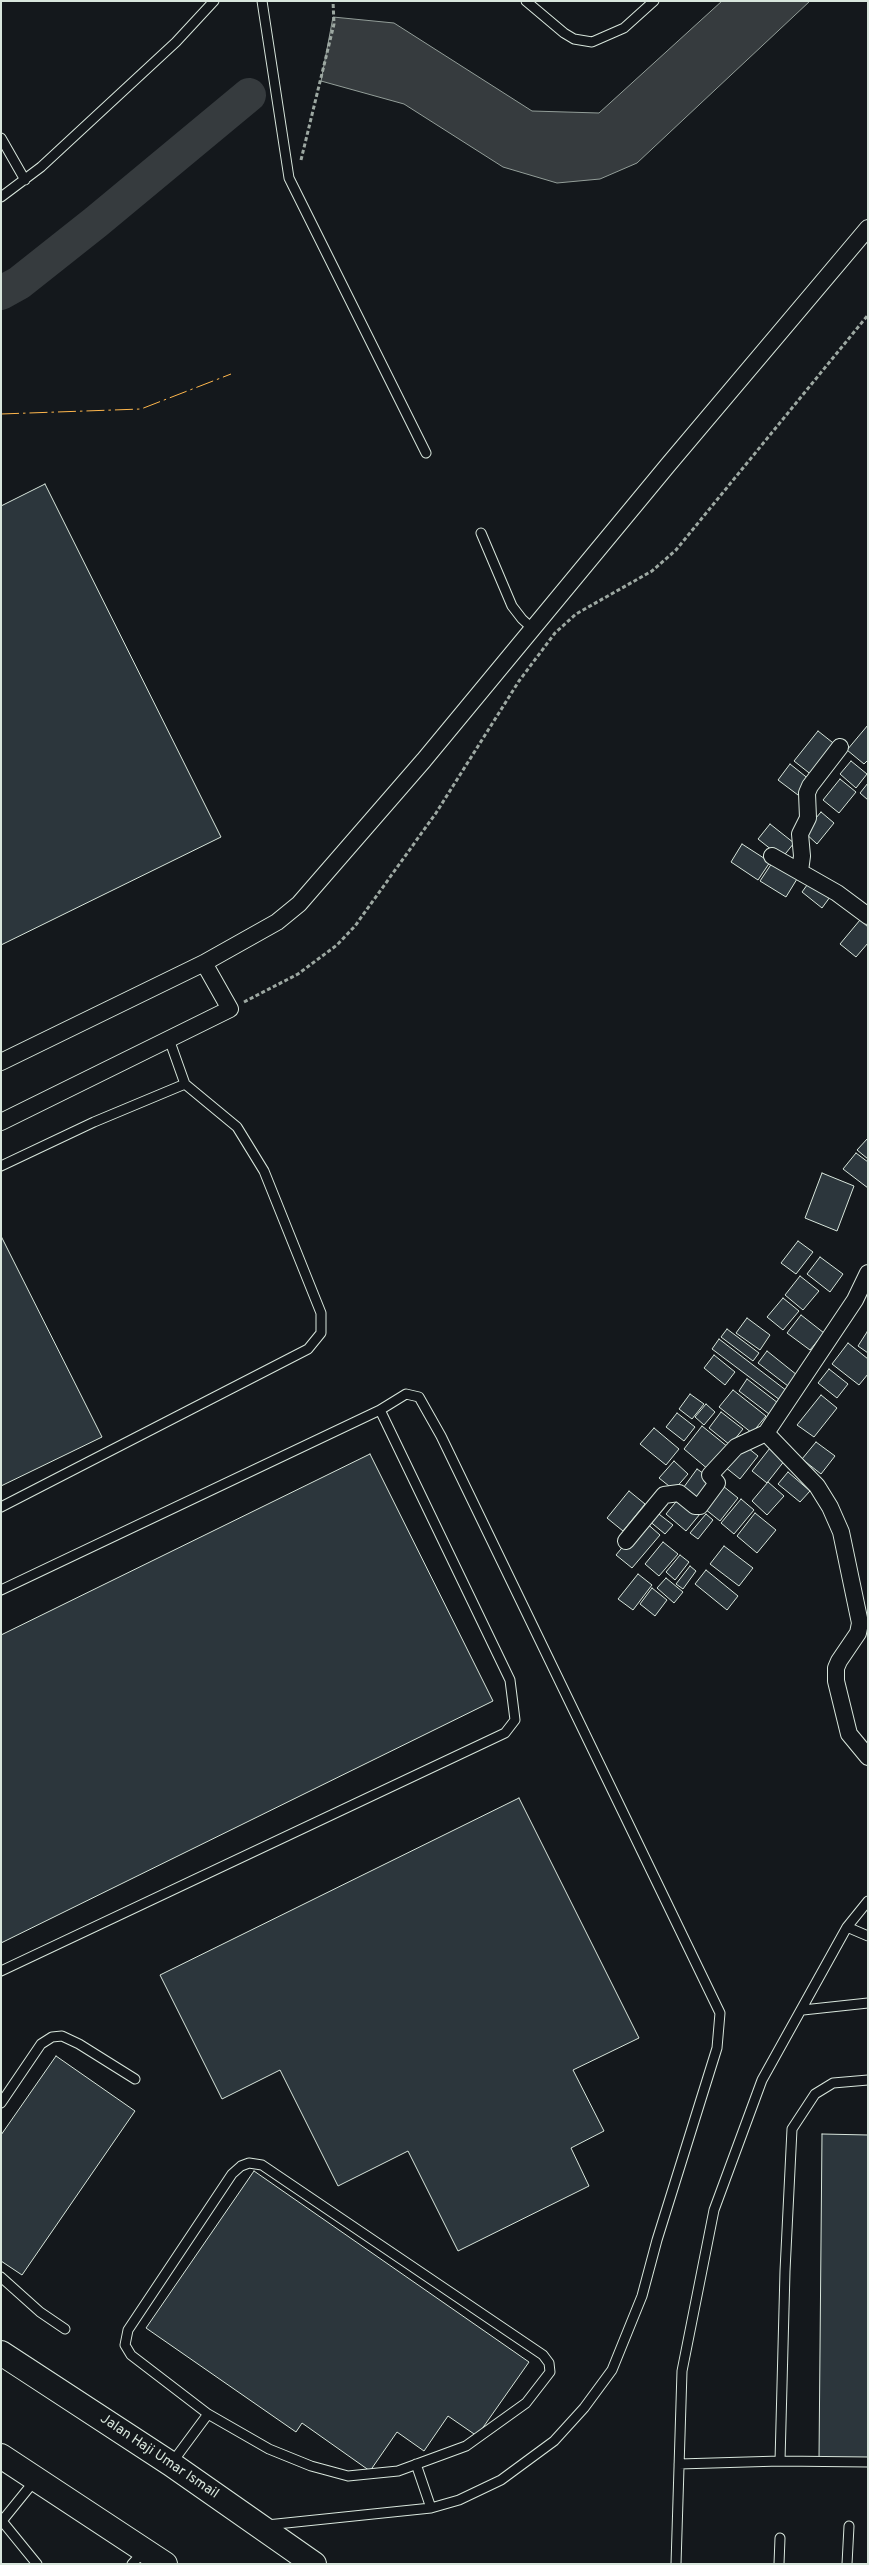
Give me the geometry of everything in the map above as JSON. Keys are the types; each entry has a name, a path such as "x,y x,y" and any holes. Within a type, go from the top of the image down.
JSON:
{"main road":[{"name":"Jalan Haji Umar Ismail","path":"1,2353 171,2464 314,2564"},
{"path":"1,2456 36,2479 138,2557 165,2564"}],"street":[{"path":"1,1062 204,963 277,922 299,904 424,760 868,228"},
{"path":"800,872 802,856 800,834 808,818 807,794 810,786 840,747"},
{"path":"772,856 836,893 868,916"},
{"path":"1,1122 230,1009 204,963"},
{"path":"626,1541 664,1495 679,1493 695,1506 700,1506 717,1483 710,1475 728,1454 736,1447 766,1433 855,1300 868,1273"},
{"path":"766,1433 817,1486 830,1507 841,1532 860,1623 858,1633 839,1661 836,1681 849,1734 868,1757"}],"lane":[{"path":"1,197 42,167 176,42 214,1"},
{"path":"262,1 267,20 290,178 426,453"},
{"path":"526,1 564,33 574,39 592,42 624,28 654,1"},
{"path":"1,138 24,180"},
{"path":"481,533 512,606 533,629"},
{"path":"1,1507 308,1349 321,1332 321,1313 264,1171 237,1128 185,1084 169,1039"},
{"path":"1,1166 94,1122 185,1084"},
{"path":"1,1590 380,1410 406,1394 419,1397 720,2013 717,2048 656,2240 642,2296 612,2370 584,2408 554,2441 501,2480 459,2500 431,2508 259,2526"},
{"path":"1,1971 505,1733 514,1720 510,1680 380,1410"},
{"path":"676,2564 682,2371 714,2210 762,2080 803,2010 847,1927 868,1901"},
{"path":"847,1927 868,1936"},
{"path":"803,2010 868,2003"},
{"path":"1,2103 41,2044 52,2037 62,2036 79,2044 135,2079"},
{"path":"780,2461 785,2270 792,2129 815,2094 833,2082 868,2080"},
{"path":"255,2163 262,2165 534,2347 549,2364 550,2372 526,2403 466,2446 416,2464 398,2471 348,2476 311,2466 269,2449 208,2414 131,2355 125,2346 128,2330 151,2294 232,2174 241,2166 255,2163"},
{"path":"1,2277 40,2312 65,2329"},
{"path":"171,2464 208,2414"},
{"path":"679,2464 780,2461 868,2462"},
{"path":"416,2464 431,2508"},
{"path":"36,2479 1,2521 37,2564"},
{"path":"848,2526 848,2564"},
{"path":"779,2564 780,2538"}],"path":[{"path":"308,136 334,24 333,1"},
{"path":"230,1009 298,974 337,945 355,926 431,820 520,681 555,633 576,614 652,571 676,550 868,316"}],"shaded area":[{"path":"722,1 810,1 637,163 600,179 557,183 503,167 404,104 321,81 333,17 394,23 532,111 599,113"}],"building":[{"path":"45,484 221,837 1,945 1,506"},
{"path":"868,725 868,760 864,764 847,750"},
{"path":"818,731 837,746 813,776 794,761"},
{"path":"851,761 867,774 856,788 840,774"},
{"path":"790,764 810,780 798,795 778,780"},
{"path":"840,779 856,792 839,813 823,800"},
{"path":"868,783 868,800 860,793"},
{"path":"821,812 834,823 817,844 804,832"},
{"path":"770,824 794,843 782,858 758,839"},
{"path":"742,844 770,862 758,880 731,862"},
{"path":"772,863 797,879 786,897 760,881"},
{"path":"810,881 830,897 822,908 802,892"},
{"path":"860,920 868,927 868,943 856,957 840,944"},
{"path":"868,1138 868,1159 857,1150"},
{"path":"856,1153 868,1162 868,1188 843,1169"},
{"path":"822,1173 854,1186 837,1231 805,1218"},
{"path":"1,1236 102,1437 1,1486"},
{"path":"798,1241 813,1252 796,1274 781,1263"},
{"path":"820,1257 843,1274 830,1292 807,1274"},
{"path":"800,1276 819,1291 803,1310 785,1295"},
{"path":"783,1298 799,1311 783,1330 767,1317"},
{"path":"801,1315 824,1333 810,1350 787,1333"},
{"path":"747,1318 770,1335 760,1350 736,1333"},
{"path":"727,1329 759,1353 753,1361 721,1337"},
{"path":"868,1333 868,1353 858,1346"},
{"path":"719,1339 787,1391 780,1400 712,1349"},
{"path":"848,1343 868,1359 868,1374 859,1385 832,1364"},
{"path":"767,1351 797,1375 788,1386 758,1363"},
{"path":"714,1355 735,1372 725,1385 704,1368"},
{"path":"829,1369 848,1384 837,1398 818,1383"},
{"path":"747,1379 778,1403 769,1414 739,1391"},
{"path":"733,1390 766,1416 752,1433 719,1407"},
{"path":"690,1394 704,1404 692,1419 679,1409"},
{"path":"821,1395 837,1408 814,1437 797,1425"},
{"path":"706,1404 715,1412 704,1425 695,1417"},
{"path":"721,1412 743,1429 730,1445 709,1428"},
{"path":"677,1413 695,1427 684,1441 666,1427"},
{"path":"702,1426 728,1447 709,1470 684,1449"},
{"path":"654,1428 679,1449 666,1465 640,1444"},
{"path":"816,1442 835,1456 821,1474 802,1459"},
{"path":"743,1444 758,1456 740,1479 725,1467"},
{"path":"770,1448 785,1460 767,1483 752,1471"},
{"path":"370,1454 493,1701 1,1943 1,1635"},
{"path":"674,1461 688,1474 674,1490 659,1478"},
{"path":"697,1469 713,1480 696,1503 681,1491"},
{"path":"788,1472 810,1491 800,1502 778,1484"},
{"path":"768,1482 784,1496 767,1515 752,1501"},
{"path":"723,1486 738,1498 720,1521 705,1509"},
{"path":"629,1491 645,1504 623,1531 607,1518"},
{"path":"680,1497 700,1514 686,1531 666,1514"},
{"path":"741,1499 754,1510 734,1534 721,1523"},
{"path":"655,1511 673,1525 665,1534 648,1520"},
{"path":"755,1513 776,1530 757,1553 737,1536"},
{"path":"706,1514 713,1520 698,1539 690,1533"},
{"path":"644,1521 660,1535 632,1568 616,1555"},
{"path":"663,1542 678,1554 659,1576 645,1564"},
{"path":"724,1546 753,1568 739,1586 710,1564"},
{"path":"680,1555 689,1562 675,1580 666,1572"},
{"path":"690,1566 696,1571 683,1589 676,1584"},
{"path":"706,1570 738,1596 727,1610 695,1584"},
{"path":"638,1574 652,1585 633,1610 618,1599"},
{"path":"666,1578 683,1592 674,1603 657,1588"},
{"path":"652,1588 667,1600 655,1616 640,1604"},
{"path":"519,1798 639,2038 573,2070 604,2131 571,2148 589,2186 458,2251 408,2151 338,2186 280,2070 222,2099 160,1975"},
{"path":"56,2056 135,2111 22,2275 1,2261 1,2135"},
{"path":"822,2134 868,2135 868,2459 819,2458"},
{"path":"254,2171 529,2362 477,2436 448,2416 424,2451 397,2432 370,2471 302,2423 296,2432 146,2328"}],"waterway":[{"path":"1,293 19,283 96,222 249,95"}],"power":[{"path":"1,414 141,409 231,374"}]}
